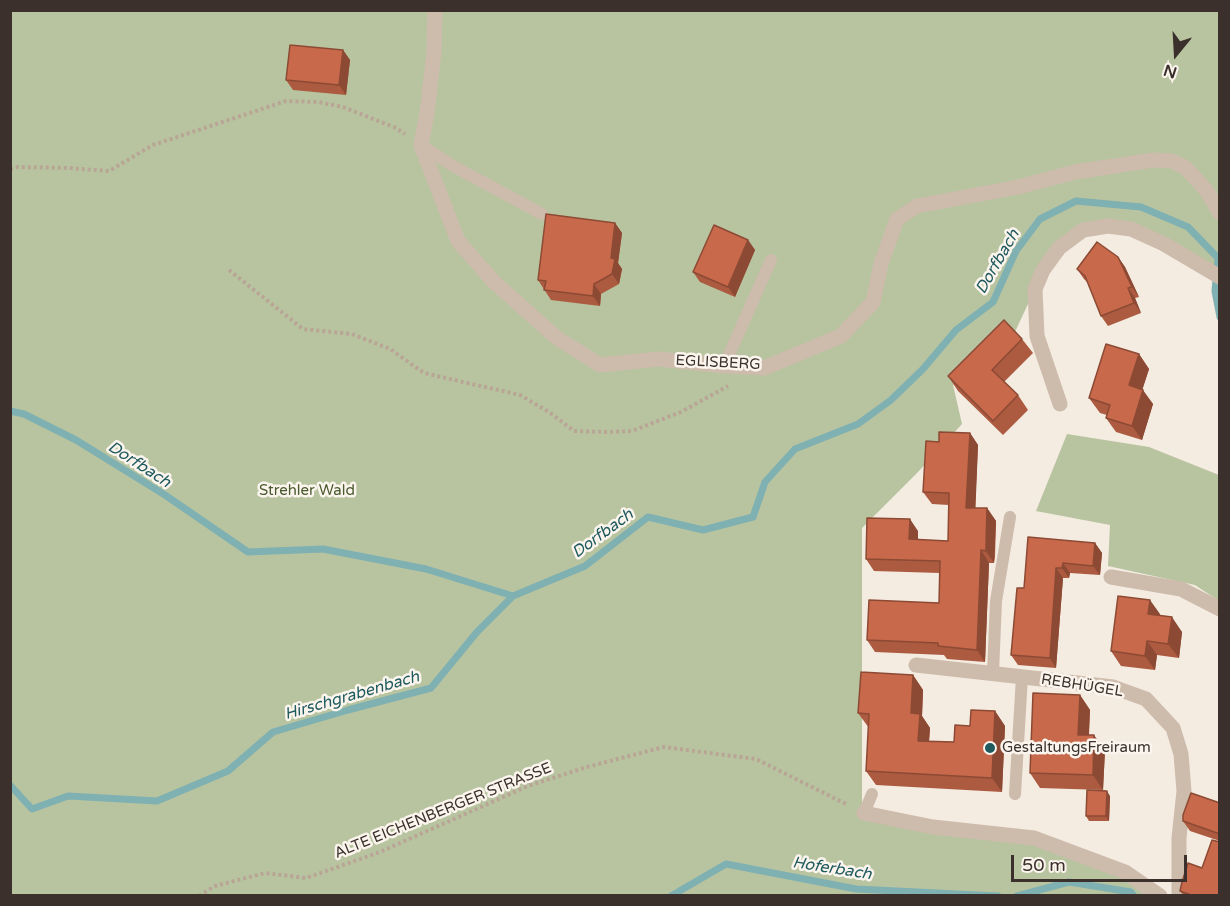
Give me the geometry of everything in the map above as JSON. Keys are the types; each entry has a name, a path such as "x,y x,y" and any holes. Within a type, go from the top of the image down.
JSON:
{"street":[{"path":"421,145 434,52 435,10"},
{"name":"EGLISBERG","path":"421,145 458,241 494,282 557,338 600,365 659,359 764,368 841,336 873,302 881,264 897,219 917,206 1018,187 1075,172 1154,160 1172,161 1186,168 1206,190 1220,213"},
{"path":"1060,404 1037,336 1035,289 1043,270 1059,248 1083,230 1108,226 1131,229 1164,244 1220,277"},
{"path":"1111,577 1181,589 1220,609"},
{"name":"REBHÜGEL","path":"916,665 1113,687 1146,699 1173,728 1181,754 1184,791 1179,838 1179,896"},
{"path":"864,813 933,827 1034,838 1125,872 1160,896"}],"lane":[{"path":"421,145 453,166 542,213"},
{"path":"724,366 771,260"},
{"path":"993,673 996,601 1010,517"},
{"path":"1015,794 1022,677"},
{"path":"864,813 872,794"}],"path":[{"path":"10,169 18,167 109,171 153,145 286,101 318,102 343,107 396,128 421,145"},
{"path":"229,270 303,328 352,334 390,349 424,374 520,395 549,412 574,431 632,431 681,412 733,384"},
{"name":"ALTE EICHENBERGER STRASSE","path":"199,896 214,886 266,873 306,878 380,852 528,786 587,767 664,747 756,759 864,813"}],"green space":[{"name":"Strehler Wald","path":"10,11 1219,11 1219,277 1131,229 1083,230 1035,289 1014,334 953,385 962,424 862,528 862,819 1033,842 1123,877 1152,895 11,895"},
{"path":"1067,434 1149,447 1219,475 1219,601 1195,585 1108,566 1110,525 1036,511"}],"building":[{"path":"290,45 343,50 339,85 286,80"},
{"path":"546,214 615,223 611,258 615,259 612,274 594,284 593,296 544,290 546,281 538,280"},
{"path":"714,225 748,240 728,287 693,272"},
{"path":"1097,242 1118,257 1132,287 1128,288 1134,303 1101,316 1085,276 1077,269"},
{"path":"1004,320 1022,339 992,370 1018,395 993,421 948,376"},
{"path":"1106,344 1139,354 1129,385 1143,390 1132,426 1106,418 1110,405 1089,398"},
{"path":"939,432 970,433 966,508 987,508 986,551 981,550 977,650 938,646 938,643 867,640 869,600 939,603 940,561 866,559 867,518 910,519 909,539 948,541 949,493 923,492 926,441 939,442"},
{"path":"1028,537 1095,543 1093,566 1063,563 1062,568 1056,568 1050,658 1011,655 1017,588 1024,588"},
{"path":"1118,596 1150,600 1148,614 1172,617 1168,644 1147,641 1145,656 1111,651"},
{"path":"861,672 913,675 911,713 920,714 918,741 954,742 955,725 970,726 971,710 995,711 992,778 866,771 869,714 858,713"},
{"path":"1033,693 1080,695 1078,735 1094,735 1093,775 1030,773"},
{"path":"1087,790 1107,791 1106,816 1086,816"},
{"path":"1191,793 1220,803 1220,834 1183,821"},
{"path":"1212,840 1220,842 1220,896 1194,896 1180,891 1188,863 1202,868"}],"waterway":[{"name":"Dorfbach","path":"10,411 24,414 76,440 165,495 248,552 323,549 426,569 513,596 585,566 648,517 703,530 753,517 765,482 795,449 858,424 891,400 923,369 956,330 993,302 1016,251 1040,219 1076,201 1141,207 1188,227 1218,258 1215,291 1220,317"},
{"name":"Hirschgrabenbach","path":"10,785 32,809 68,796 157,801 228,771 273,732 431,688 477,632 513,596"},
{"name":"Hoferbach","path":"671,896 726,864 856,889 998,896"},
{"name":"Hoferbach","path":"1017,896 1069,882 1131,892 1134,896"}],"place":[{"name":"GestaltungsFreiraum","path":"990,748"}]}
